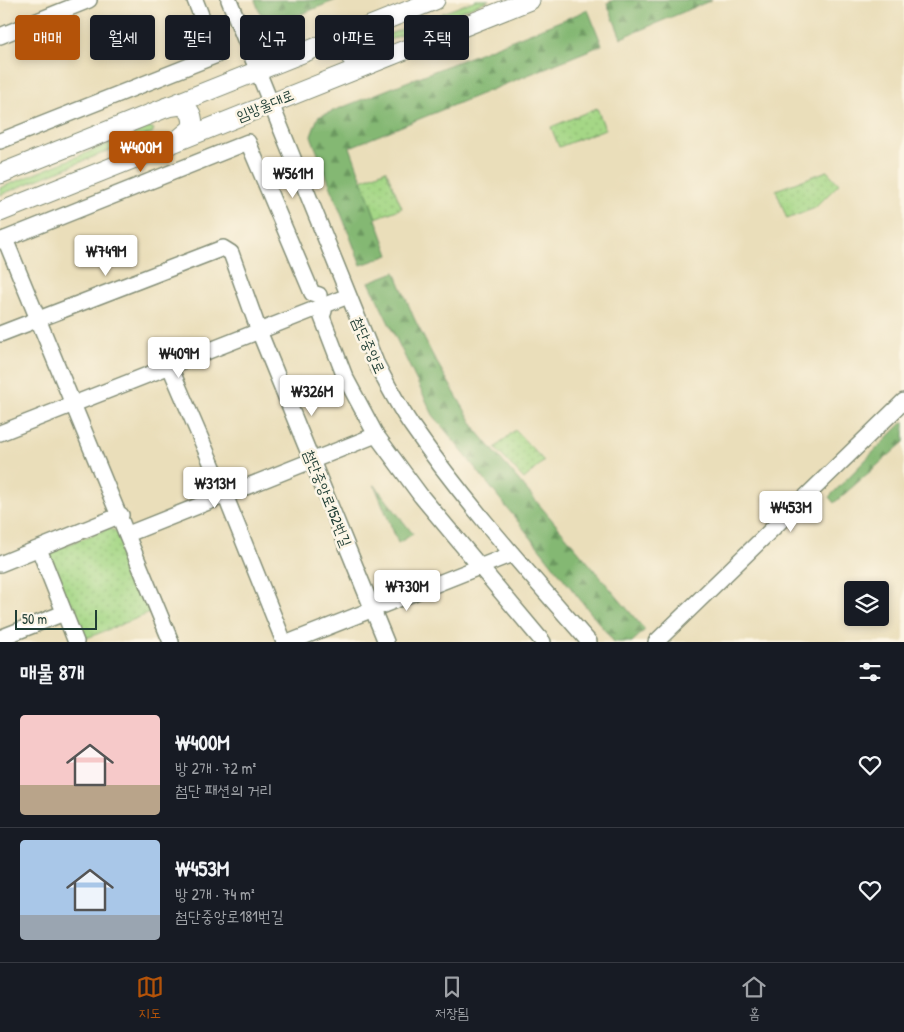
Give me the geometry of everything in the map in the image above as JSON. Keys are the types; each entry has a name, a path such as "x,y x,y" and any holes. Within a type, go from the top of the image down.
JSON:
{"main road":[{"path":"394,16 435,0"},
{"name":"임방울대로","path":"0,212 530,0"},
{"path":"0,174 315,48"},
{"path":"353,60 359,63 374,62"},
{"path":"166,107 181,105 190,112 192,117 192,128 178,140"}],"street":[{"path":"0,36 89,0"},
{"path":"0,141 217,55 195,0"},
{"name":"첨단중앙로","path":"229,0 376,363 411,425 448,476 512,554 589,642"},
{"path":"171,642 121,516 73,405 40,318 3,240 248,142 312,293 319,294"},
{"name":"첨단중앙로152번길","path":"0,334 223,248 231,254 259,331 386,642"},
{"path":"0,433 348,296"},
{"path":"324,311 322,317 345,377 376,435 421,496 543,642"},
{"path":"170,367 225,495 284,642"},
{"path":"656,642 904,401"},
{"path":"128,534 376,435"},
{"path":"0,564 121,516"},
{"path":"39,549 76,642"},
{"path":"290,642 512,554"},
{"path":"0,638 64,613"}],"green space":[{"path":"255,0 336,0 299,15 266,15 260,13"},
{"path":"476,0 489,0 452,15 438,15"},
{"path":"614,0 712,0 621,38 607,3"},
{"path":"588,10 602,45 350,147 389,255 361,265 311,136 318,117 462,60 469,60 469,57"},
{"path":"404,28 404,34 394,38 394,32"},
{"path":"597,108 605,129 559,147 551,127"},
{"path":"150,127 154,129 152,133 0,195 0,188"},
{"path":"386,170 402,208 376,218 362,180"},
{"path":"827,171 839,184 815,208 787,219 776,190"},
{"path":"395,272 414,318 432,354 477,431 645,630 632,642 614,642 433,415 369,282"},
{"path":"904,421 904,442 834,503 829,497"},
{"path":"515,430 544,461 524,479 495,448"},
{"path":"374,484 413,534 398,543"},
{"path":"109,528 117,532 150,613 79,641 47,561 52,551"}]}
